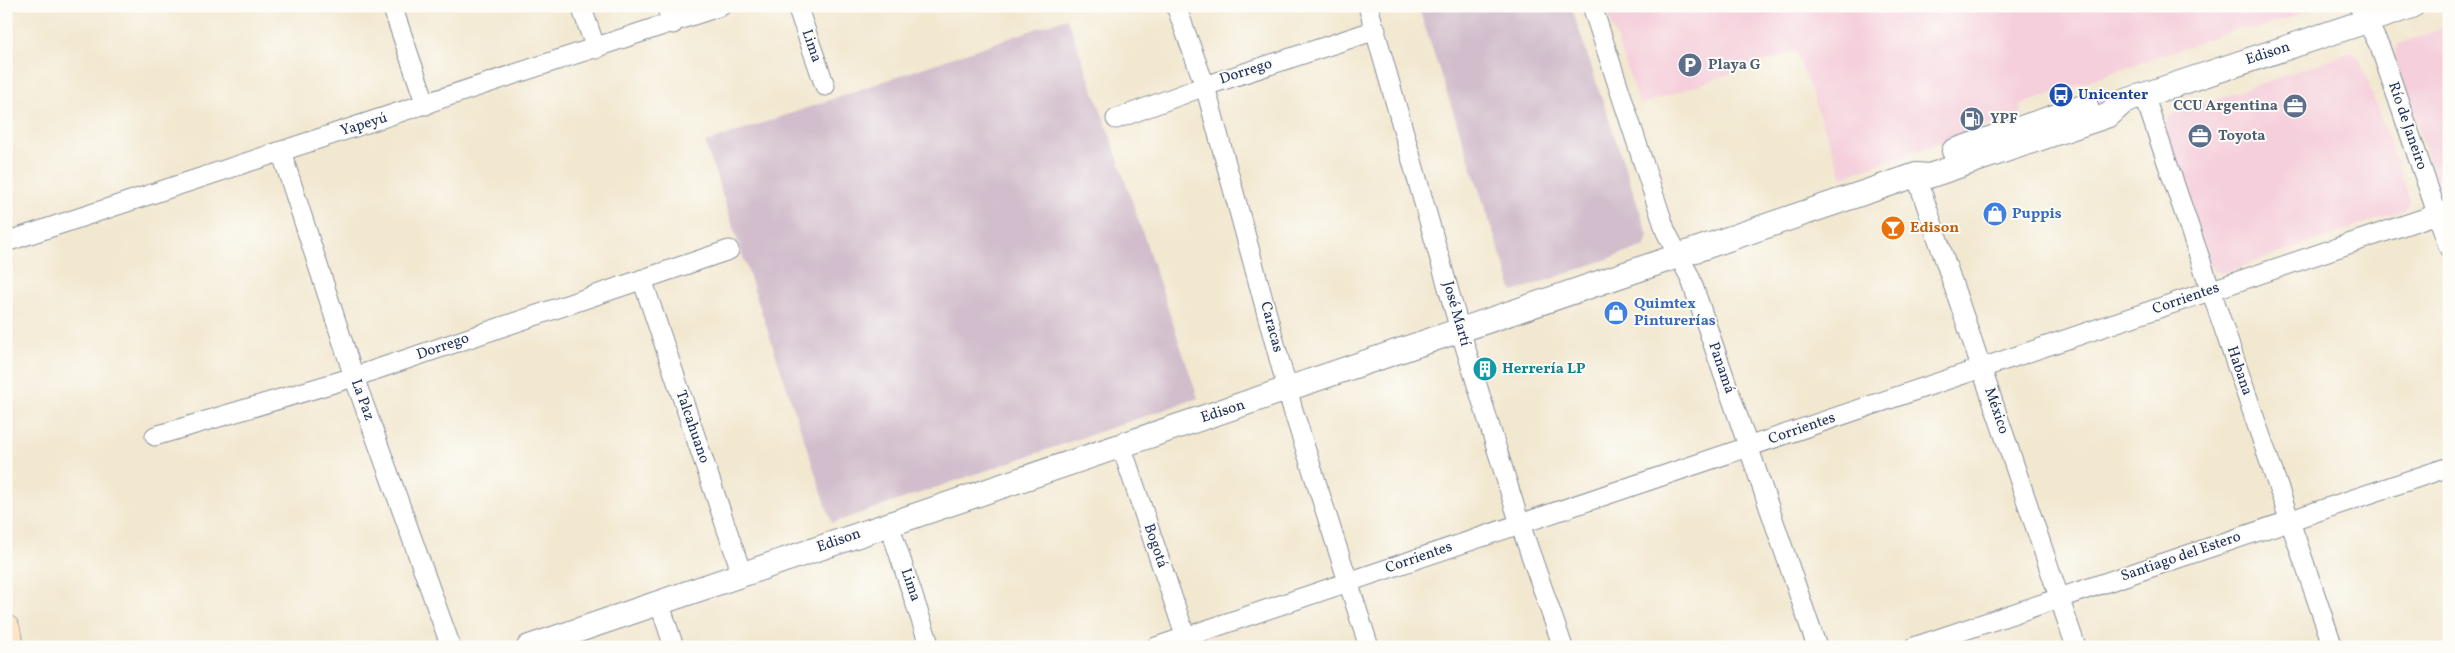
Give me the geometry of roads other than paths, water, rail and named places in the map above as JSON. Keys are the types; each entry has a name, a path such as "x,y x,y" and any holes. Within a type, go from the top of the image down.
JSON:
{"main road":[{"path":"6,629 10,647"}],"street":[{"path":"392,6 426,105"},
{"path":"581,6 596,49"},
{"name":"Yapeyú","path":"6,242 281,150 596,49 669,15 721,6"},
{"name":"Lima","path":"798,6 825,86"},
{"name":"Caracas","path":"1176,6 1205,86 1288,390 1369,647"},
{"name":"José Martí","path":"1368,6 1460,330 1520,524 1563,647"},
{"name":"Panamá","path":"1592,6 1666,232 1690,277 1817,647"},
{"name":"Edison","path":"529,647 1916,175 1923,162 2011,130 2108,99 2134,98 2363,14 2412,6"},
{"name":"Río de Janeiro","path":"2363,14 2380,47 2443,212 2449,248"},
{"name":"Dorrego","path":"1116,119 1205,86 1376,30"},
{"name":"Habana","path":"2134,98 2212,290 2333,647"},
{"name":"La Paz","path":"281,150 354,377 451,647"},
{"name":"México","path":"1916,175 2076,647"},
{"name":"Corrientes","path":"1156,647 1188,642 1347,582 2443,212"},
{"name":"Dorrego","path":"155,436 354,377 729,250"},
{"name":"Talcahuano","path":"642,280 742,574"},
{"name":"Bogotá","path":"1121,445 1188,642"},
{"name":"Santiago del Estero","path":"1914,647 2449,467"},
{"name":"Lima","path":"889,524 930,647"},
{"path":"659,602 674,647"}],"place":[{"name":"Playa G","path":"1690,65"},
{"name":"Unicenter","path":"2061,95"},
{"name":"CCU Argentina","path":"2295,106"},
{"name":"YPF","path":"1972,119"},
{"name":"Toyota","path":"2200,136"},
{"name":"Puppis","path":"1995,214"},
{"name":"Edison","path":"1893,228"},
{"name":"Quimtex Pinturerías","path":"1616,313"},
{"name":"Herrería LP","path":"1485,369"}]}
